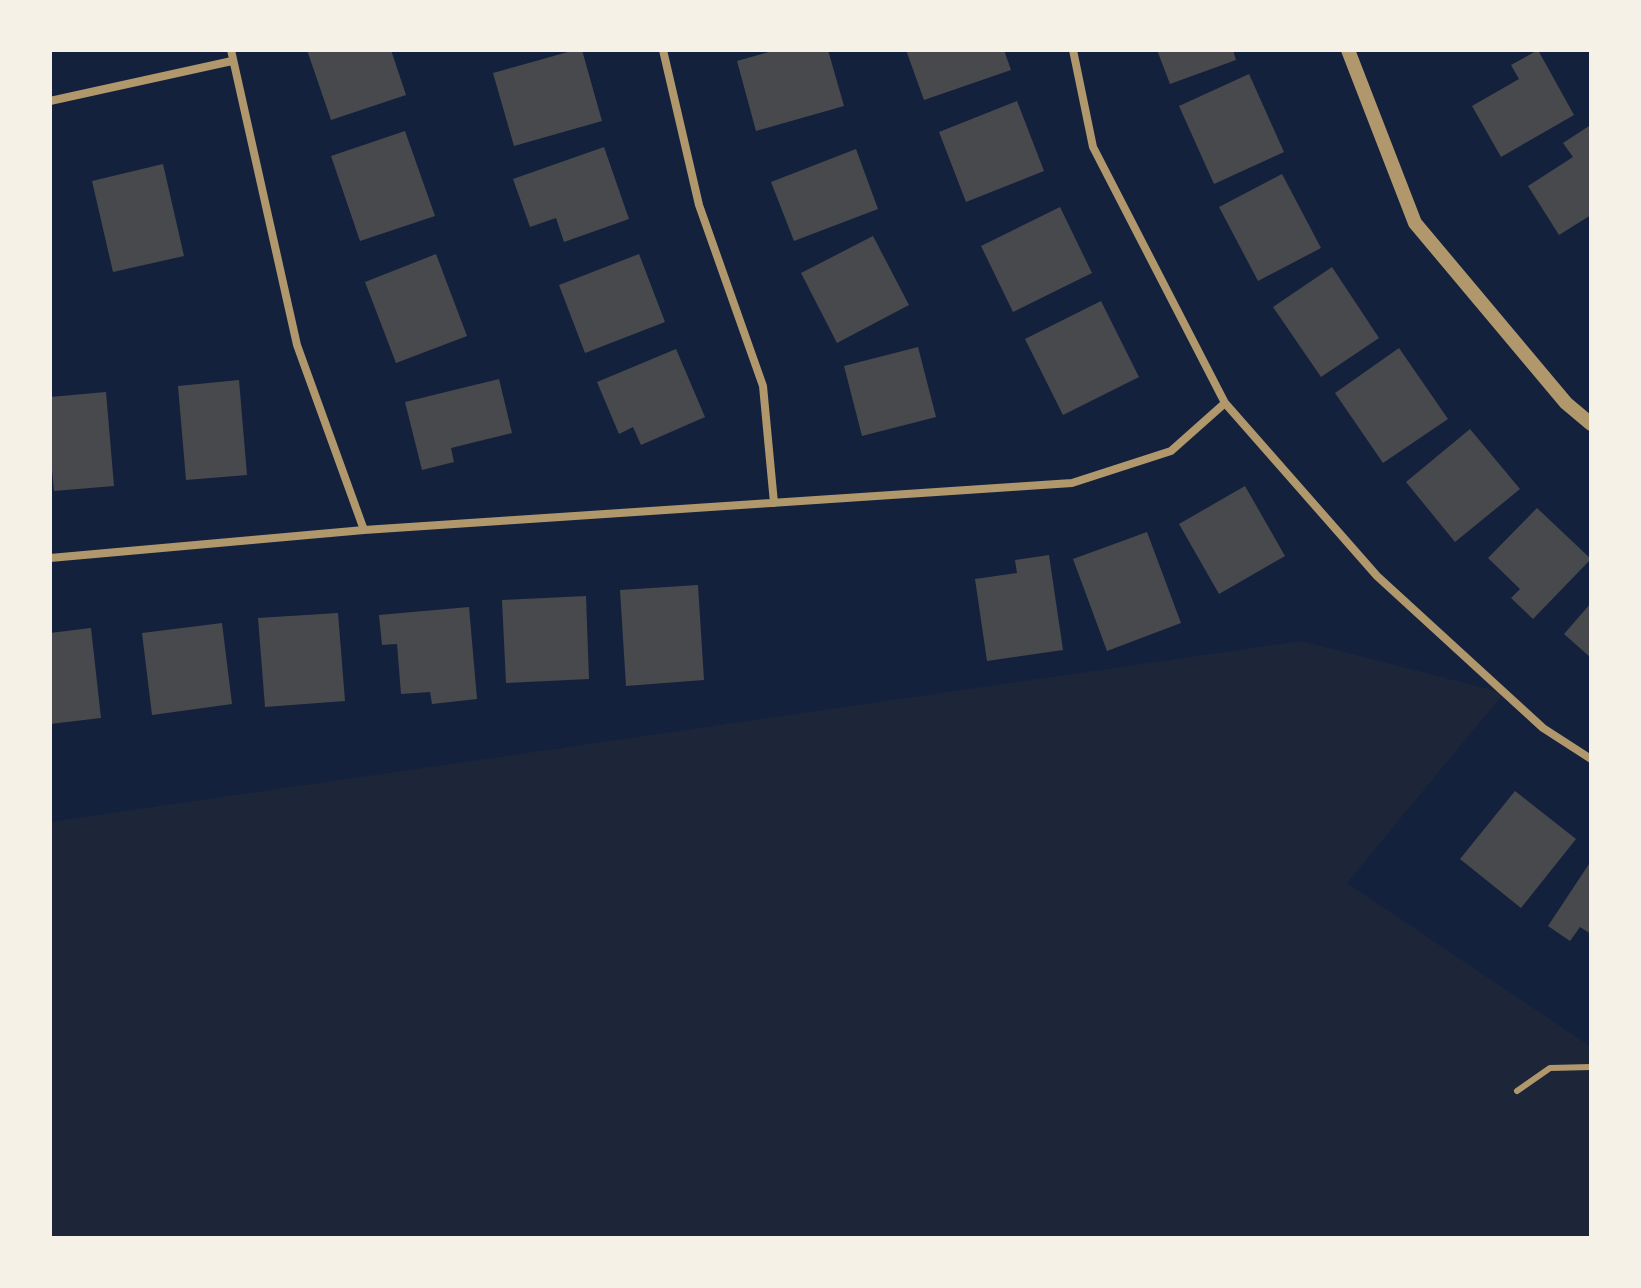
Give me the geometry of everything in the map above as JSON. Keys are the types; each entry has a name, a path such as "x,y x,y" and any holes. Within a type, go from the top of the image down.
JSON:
{"street":[{"path":"231,50 297,345 364,530"},
{"path":"663,50 699,205 763,386 774,503"},
{"path":"1073,50 1093,147 1225,403 1377,576 1543,728 1591,759"},
{"path":"1348,50 1415,223 1566,403 1591,424"},
{"path":"50,101 232,61"},
{"path":"50,558 364,530 1072,483 1171,451 1225,403"}],"lane":[{"path":"1517,1091 1550,1068 1591,1067"}],"shaded area":[{"path":"1301,641 1504,693 1347,883 1591,1047 1591,1238 50,1238 50,822"}],"building":[{"path":"307,50 391,50 406,95 331,120"},
{"path":"582,50 602,121 514,146 493,73"},
{"path":"776,50 828,50 844,106 756,131 737,61"},
{"path":"906,50 1004,50 1011,70 924,100"},
{"path":"1157,50 1233,50 1236,60 1170,84"},
{"path":"1538,50 1574,115 1501,157 1472,106 1519,79 1511,65"},
{"path":"1249,74 1284,152 1214,184 1179,106"},
{"path":"1017,101 1044,171 966,202 939,132"},
{"path":"1589,126 1591,215 1559,235 1528,186 1573,157 1563,143"},
{"path":"405,131 435,216 360,241 331,156"},
{"path":"604,147 629,219 564,242 556,218 530,227 513,179"},
{"path":"856,149 878,209 794,241 771,182"},
{"path":"163,164 184,256 113,272 92,181"},
{"path":"1282,174 1321,248 1258,281 1219,207"},
{"path":"1060,207 1092,273 1013,312 981,246"},
{"path":"873,236 909,305 837,343 801,273"},
{"path":"436,254 467,336 396,363 365,282"},
{"path":"639,254 665,322 585,353 559,285"},
{"path":"1332,267 1379,338 1321,377 1273,307"},
{"path":"1101,301 1139,377 1063,415 1025,339"},
{"path":"918,347 936,417 862,436 844,366"},
{"path":"1399,348 1448,419 1383,463 1335,393"},
{"path":"676,349 705,417 641,445 633,427 619,434 597,382"},
{"path":"499,379 512,433 451,448 454,462 422,470 405,402"},
{"path":"239,380 247,475 186,480 178,386"},
{"path":"106,392 114,486 54,491 50,397"},
{"path":"1470,429 1520,489 1455,542 1406,482"},
{"path":"1245,486 1285,556 1219,594 1179,524"},
{"path":"1537,508 1591,559 1533,619 1511,598 1520,589 1488,558"},
{"path":"1147,532 1181,623 1107,651 1073,559"},
{"path":"1049,555 1063,650 987,661 975,579 1017,573 1015,560"},
{"path":"698,585 704,680 626,686 620,590"},
{"path":"586,596 589,679 506,683 502,600"},
{"path":"1591,603 1591,658 1564,634"},
{"path":"469,607 477,699 432,704 430,692 401,694 397,644 382,645 379,615"},
{"path":"338,613 345,701 265,707 258,618"},
{"path":"222,623 232,704 152,715 142,633"},
{"path":"91,628 101,718 50,724 50,633"},
{"path":"1515,791 1576,839 1521,908 1460,859"},
{"path":"1591,861 1591,934 1580,927 1570,941 1548,926"}]}
